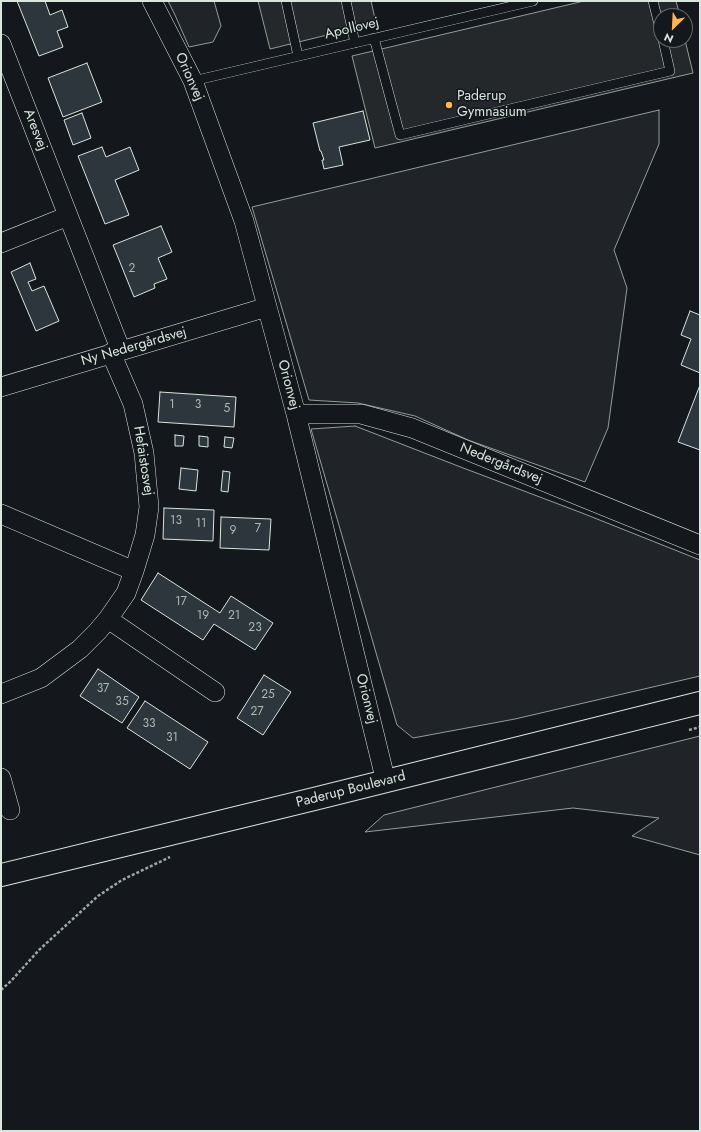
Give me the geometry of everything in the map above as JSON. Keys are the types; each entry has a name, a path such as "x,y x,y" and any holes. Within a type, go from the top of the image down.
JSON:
{"street":[{"name":"Orionvej","path":"152,1 193,81 244,221 296,414 386,782"},
{"name":"Aresvej","path":"1,44 68,216 116,352"},
{"path":"1,243 68,216"},
{"name":"Ny Nedergårdsvej","path":"1,387 267,307"},
{"name":"Hefaistosvej","path":"1,694 41,678 80,648 108,619 126,593 134,571 145,535 149,507 144,453 133,404 116,352"},
{"name":"Nedergårdsvej","path":"296,414 361,414 412,428 700,545"},
{"path":"1,514 134,571"},
{"path":"108,619 215,692"},
{"name":"Paderup Boulevard","path":"1,875 386,782 700,703"},
{"path":"1,778 10,810"}],"lane":[{"path":"286,1 298,56"},
{"path":"346,1 355,43"},
{"name":"Apollovej","path":"193,81 516,3 533,1"},
{"path":"374,38 400,135 670,71 665,48"}],"path":[{"path":"1,990 12,981 39,950 98,896 122,880 172,857"}],"shaded area":[{"path":"168,1 214,1 221,26 213,42 189,47"},
{"path":"258,1 371,1 376,23 270,49"},
{"path":"584,1 676,1 678,8 653,8 653,48 687,48 693,73 375,148 352,56"},
{"path":"659,110 659,144 614,250 627,288 608,428 585,482 468,440 415,416 358,403 309,400 252,207"},
{"path":"355,426 700,560 700,676 515,719 413,738 397,725 311,429"},
{"path":"700,736 700,855 632,836 659,818 573,808 365,832 384,815"}],"building":[{"path":"17,1 45,1 50,15 62,10 68,27 57,31 63,47 39,56"},
{"path":"87,63 102,102 63,117 48,78"},
{"path":"363,111 370,140 339,147 343,165 324,169 322,160 324,160 320,151 313,123"},
{"path":"82,113 91,138 73,145 64,120"},
{"path":"102,147 106,157 130,147 139,170 115,180 129,215 105,224 78,156"},
{"path":"161,226 172,252 158,258 167,279 154,284 155,288 134,297 113,245"},
{"path":"30,263 36,279 28,282 32,291 44,286 59,321 36,331 11,272"},
{"path":"690,311 700,315 700,373 681,365 691,339 681,335"},
{"path":"700,385 700,450 678,442"},
{"path":"160,392 236,397 234,427 158,422"},
{"path":"175,435 184,436 183,446 175,446"},
{"path":"199,436 208,437 208,447 199,446"},
{"path":"225,437 234,438 232,448 224,447"},
{"path":"181,468 198,470 196,491 179,489"},
{"path":"223,471 230,472 228,492 221,491"},
{"path":"164,508 214,510 213,541 163,539"},
{"path":"221,517 271,519 269,550 220,548"},
{"path":"158,573 220,613 231,596 273,623 255,650 214,624 203,640 141,600"},
{"path":"98,669 139,697 122,723 80,696"},
{"path":"264,675 291,692 263,735 237,718"},
{"path":"145,701 208,742 190,769 127,728"}],"place":[{"name":"Paderup Gymnasium","path":"449,105"}]}
